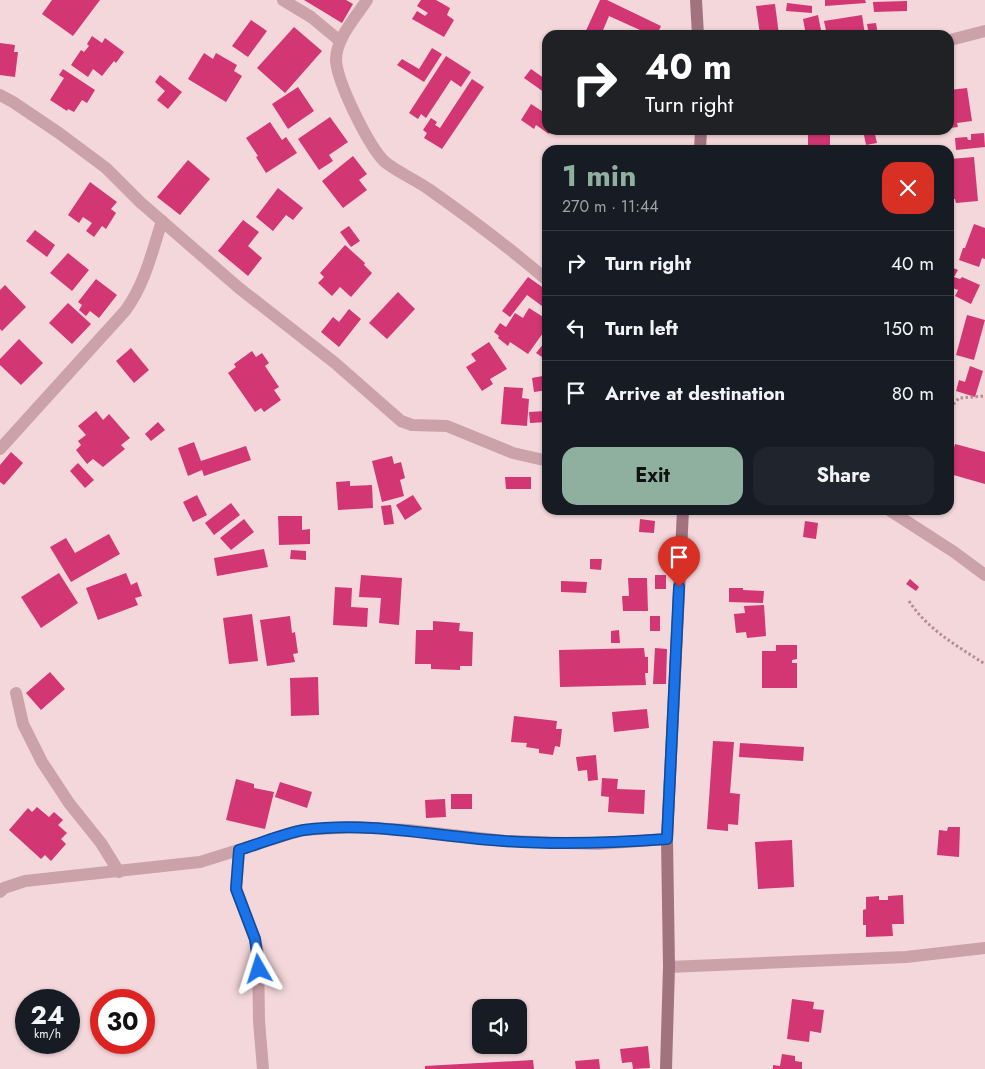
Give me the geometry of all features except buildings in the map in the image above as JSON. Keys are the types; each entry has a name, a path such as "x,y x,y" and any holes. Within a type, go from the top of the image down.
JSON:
{"street":[{"path":"283,0 311,17 340,40"},
{"path":"367,0 340,40 336,60 342,87 374,150 386,162 475,223 542,276"},
{"path":"696,0 698,30"},
{"path":"954,39 985,31"},
{"path":"0,95 59,133 106,168 162,221 239,288 335,363 401,421 412,425 447,426 513,453 542,460"},
{"path":"0,449 134,300 162,221"},
{"path":"666,1069 669,967 667,839 682,515"},
{"path":"898,515 954,552 985,576"},
{"path":"16,693 23,724 42,762 119,872"},
{"path":"0,892 4,888 25,881 200,862 302,830 355,827 408,830 504,841 598,844 667,839"},
{"path":"239,850 236,889 255,939 258,953 259,1021 263,1069"},
{"path":"669,967 906,957 985,948"}],"path":[{"path":"954,402 959,398 985,396"},
{"path":"909,600 916,612 938,632 985,664"}],"route":[{"path":"259,969 255,939 236,889 239,850 302,830 355,827 408,830 504,841 598,844 667,839 679,587"}]}
